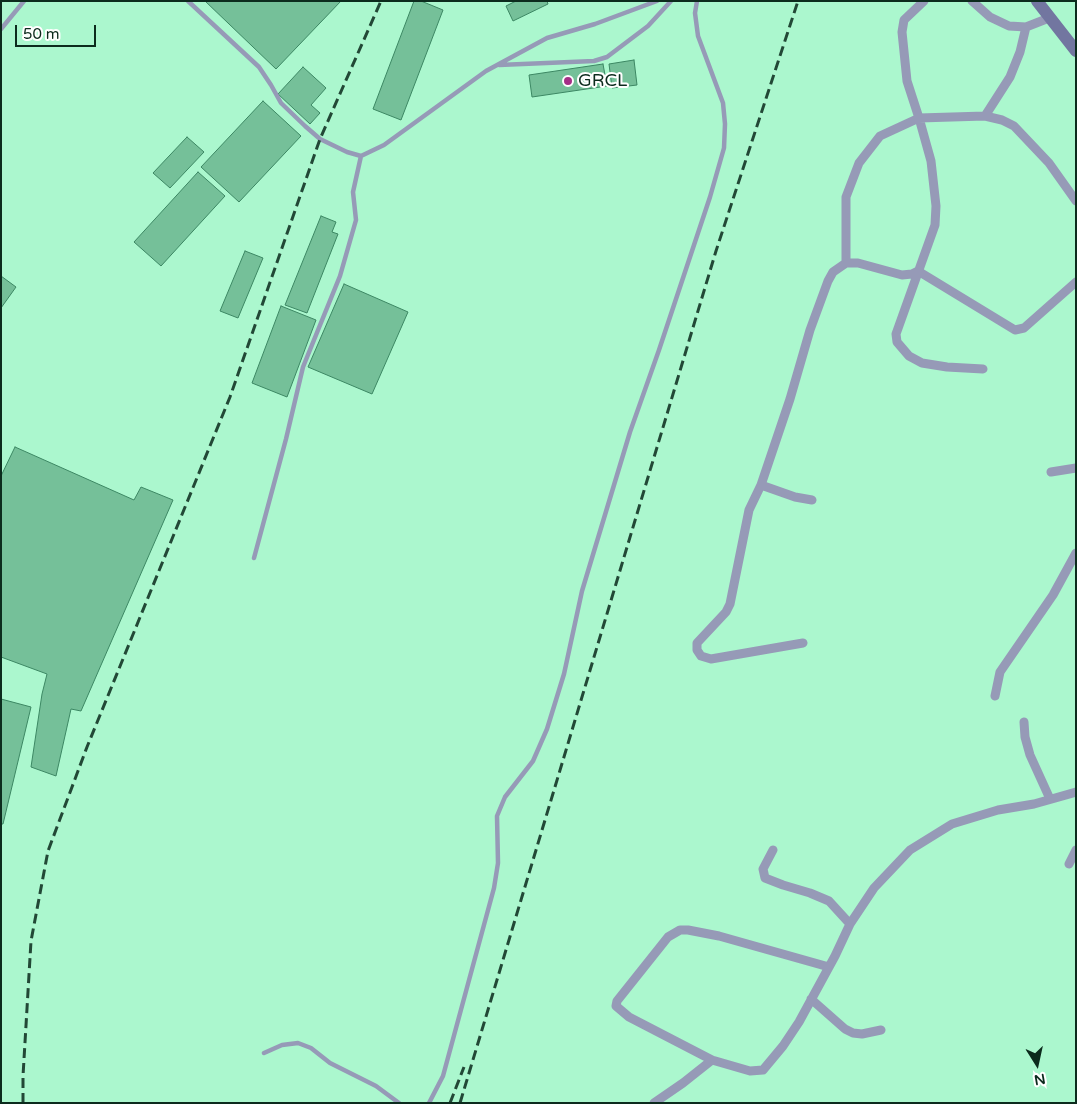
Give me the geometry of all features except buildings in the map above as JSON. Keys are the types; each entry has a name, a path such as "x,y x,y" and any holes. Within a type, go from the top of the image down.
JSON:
{"street":[{"path":"924,1 904,20 902,26 907,80 931,161 936,206 935,225 896,334 897,342 909,356 922,364 983,369"},
{"path":"972,1 990,17 1009,26 1026,27 1050,18"},
{"path":"1037,1 1076,51"},
{"path":"984,116 1010,78 1020,52 1026,27"},
{"path":"846,263 846,197 859,163 880,136 919,118 984,116 1002,120 1014,126 1049,163 1076,201"},
{"path":"803,642 711,659 701,656 697,650 697,642 726,612 730,604 749,510 761,485 790,399 810,330 833,272 846,263 858,262 902,275 918,271"},
{"path":"918,271 1015,330 1024,328 1076,282"},
{"path":"1052,472 1076,468"},
{"path":"761,485 796,497 812,500"},
{"path":"995,696 1000,672 1054,594 1076,553"},
{"path":"1024,722 1025,737 1030,755 1050,799"},
{"path":"829,967 719,936 680,930 668,937 617,1001 616,1006 629,1017 712,1060 750,1071 763,1070 783,1046 829,967 850,924 874,888 910,850 952,824 998,810 1076,792"},
{"path":"773,850 763,869 765,878 783,886 810,892 829,902 850,924"},
{"path":"1069,864 1076,850"},
{"path":"811,999 845,1029 853,1033 862,1034 882,1030"},
{"path":"654,1103 712,1060"}],"lane":[{"path":"1,29 24,1"},
{"path":"188,1 259,67 281,103 305,126 320,139 361,156 384,145 486,71 547,38 595,24 657,1"},
{"path":"498,65 594,61 607,57 648,26 672,1"},
{"path":"430,1103 443,1076 494,888 498,863 498,816 505,797 533,761 546,729 564,674 582,591 630,432 710,197 724,148 725,124 722,102 698,36 695,14 697,1"},
{"path":"254,558 303,367 340,276 356,220 353,192 361,156"},
{"path":"264,1053 282,1045 298,1043 311,1048 330,1063 376,1086 399,1103"}],"railway":[{"path":"23,1103 31,941 48,851 87,747 230,397 320,139 381,1"},
{"path":"460,1103 716,251 798,1"},
{"path":"450,1103 464,1067"}],"place":[{"name":"GRCL","path":"568,81"}]}
